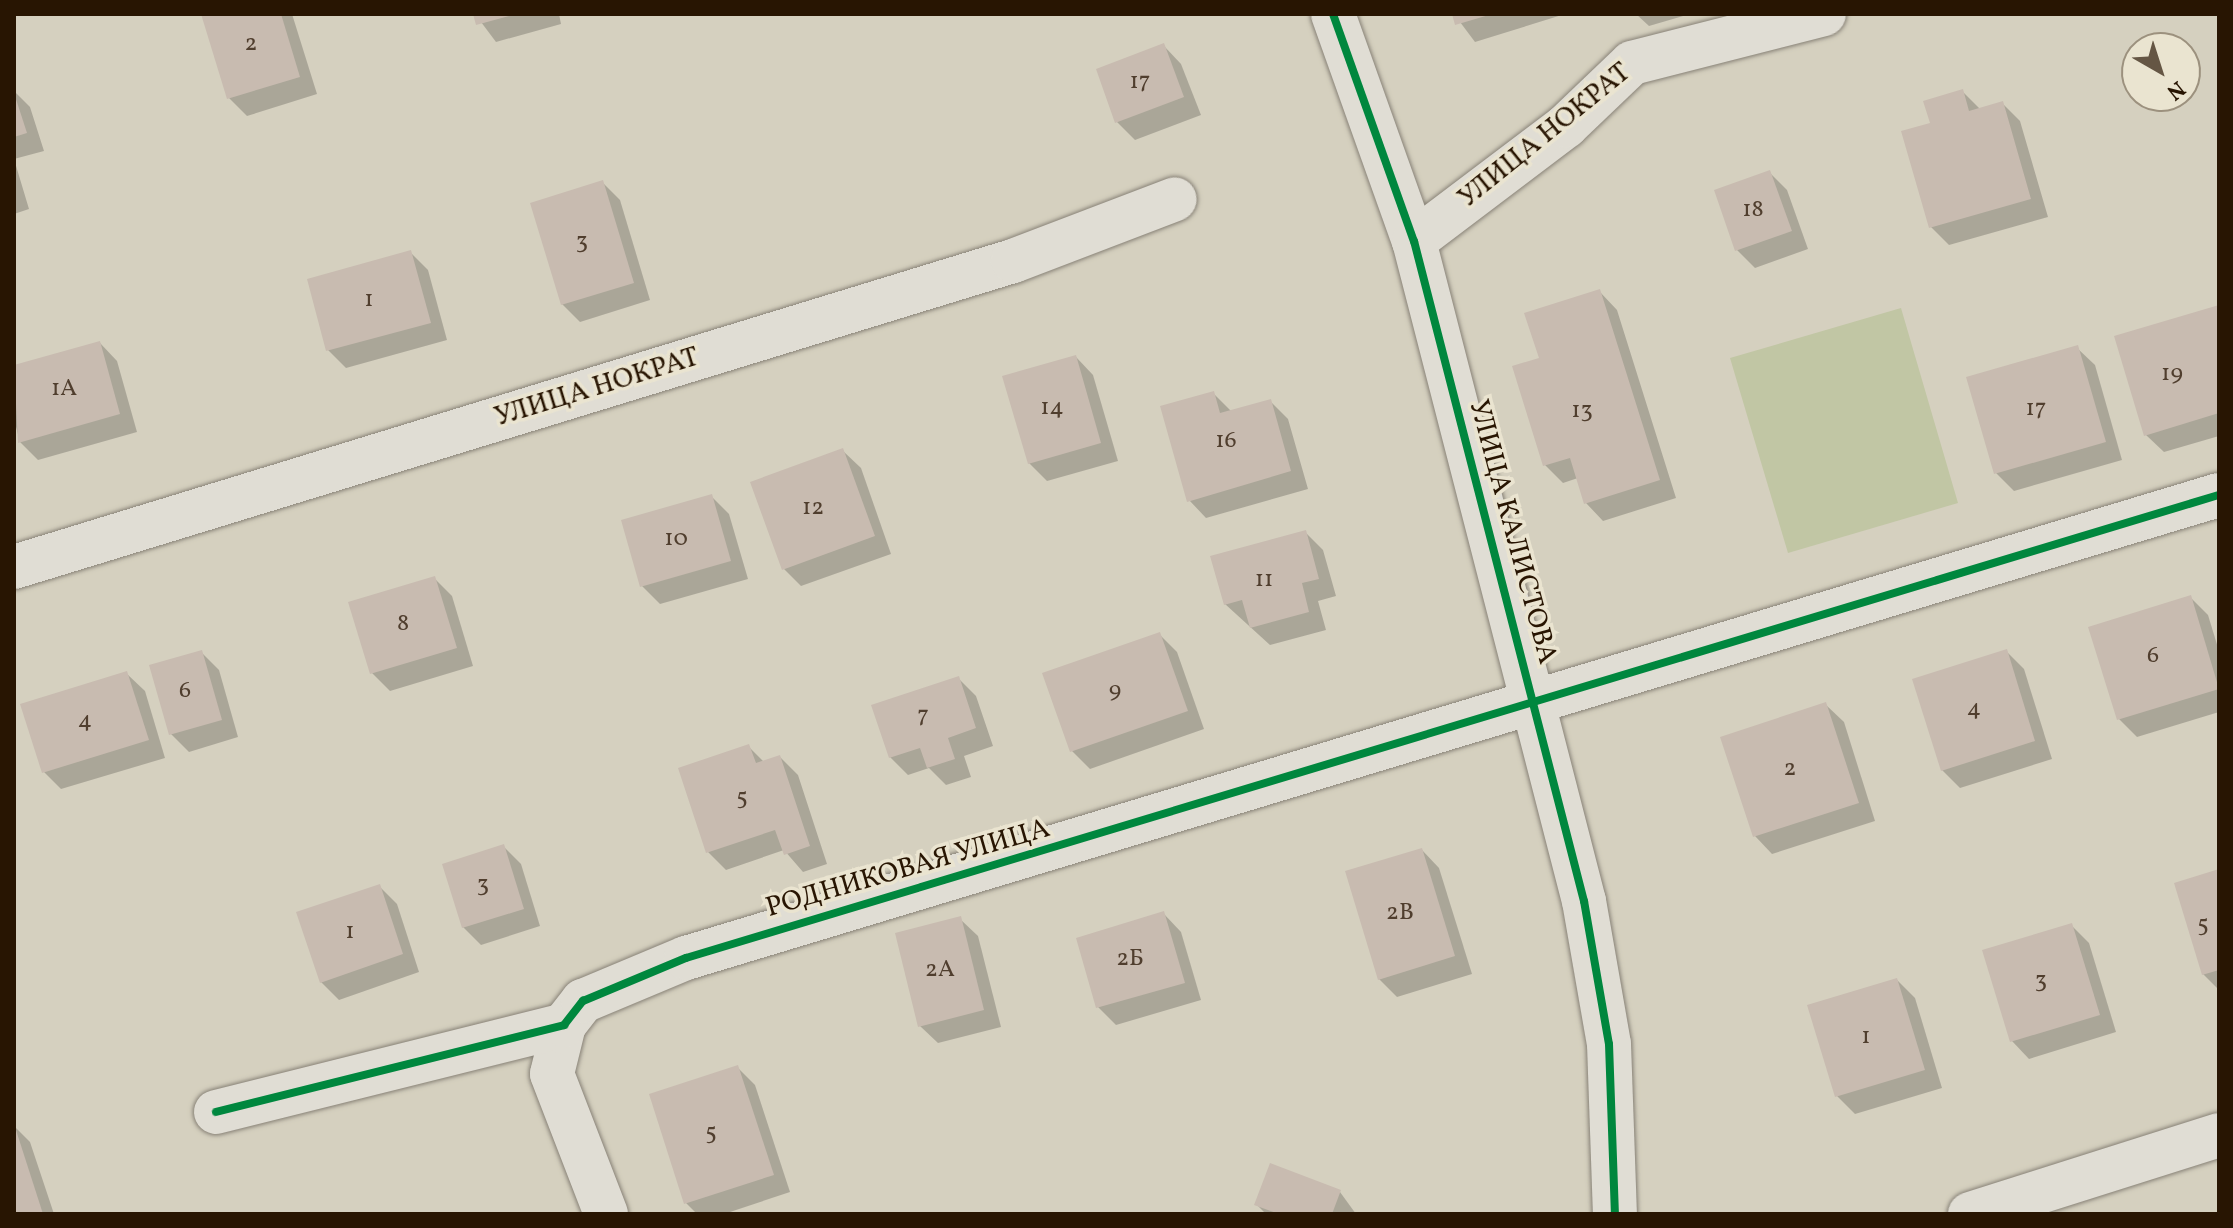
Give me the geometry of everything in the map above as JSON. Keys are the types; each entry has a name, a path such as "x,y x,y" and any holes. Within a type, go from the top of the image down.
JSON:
{"street":[{"name":"УЛИЦА КАЛИСТОВА","path":"1333,14 1414,241 1584,901 1609,1044 1615,1214"},
{"name":"УЛИЦА НОКРАТ","path":"1414,241 1566,126 1632,63 1824,14"},
{"name":"УЛИЦА НОКРАТ","path":"14,567 1013,261 1175,199"},
{"name":"РОДНИКОВАЯ УЛИЦА","path":"564,1025 583,1001 686,958 1534,708 2219,495"},
{"path":"216,1112 564,1025 552,1074 606,1214"},
{"path":"1970,1214 2219,1135"}],"green space":[{"path":"1901,308 1958,503 1788,553 1730,358"}],"building":[{"path":"201,14 281,14 300,77 227,99"},
{"path":"473,14 513,14 513,15 476,25"},
{"path":"1452,14 1489,14 1489,15 1455,25"},
{"path":"1164,43 1184,97 1115,123 1096,69"},
{"path":"1963,89 1969,111 2003,101 2031,199 1929,228 1901,131 1930,123 1923,101"},
{"path":"14,93 27,133 14,137"},
{"path":"1770,170 1792,231 1735,251 1714,190"},
{"path":"603,180 634,283 561,305 530,203"},
{"path":"411,250 431,323 326,351 307,279"},
{"path":"1600,289 1660,480 1584,504 1570,458 1543,466 1512,366 1539,358 1524,313"},
{"path":"2219,305 2219,413 2144,436 2114,336"},
{"path":"100,341 120,414 18,443 14,365"},
{"path":"2078,345 2106,442 1994,474 1966,377"},
{"path":"1076,355 1101,443 1028,464 1002,376"},
{"path":"1214,391 1220,413 1271,399 1291,471 1187,502 1160,406"},
{"path":"843,448 875,536 782,570 750,482"},
{"path":"712,494 731,561 640,587 621,520"},
{"path":"1306,530 1319,579 1302,583 1309,612 1250,628 1242,600 1224,605 1210,556"},
{"path":"435,576 457,648 370,674 348,602"},
{"path":"2191,595 2219,689 2117,720 2088,627"},
{"path":"1160,632 1188,711 1070,752 1042,673"},
{"path":"2007,649 2035,741 1941,771 1912,679"},
{"path":"202,650 222,720 169,735 149,665"},
{"path":"127,671 149,740 42,773 20,704"},
{"path":"959,676 976,728 948,738 955,759 927,768 920,748 889,758 871,705"},
{"path":"1826,702 1859,803 1753,837 1720,737"},
{"path":"749,744 756,763 780,755 810,846 784,855 775,830 706,853 678,768"},
{"path":"504,844 524,909 462,928 442,864"},
{"path":"1422,848 1455,956 1378,980 1345,871"},
{"path":"2219,869 2219,970 2202,975 2174,883"},
{"path":"380,884 403,954 320,983 296,912"},
{"path":"1164,911 1185,983 1096,1008 1076,938"},
{"path":"961,916 984,1010 918,1027 895,933"},
{"path":"2072,923 2100,1015 2010,1042 1982,950"},
{"path":"1897,978 1925,1070 1835,1097 1807,1005"},
{"path":"738,1065 774,1175 684,1204 649,1094"},
{"path":"15,1127 43,1214 14,1214"},
{"path":"1270,1163 1341,1190 1332,1214 1279,1214 1254,1205"}],"cycle path":[{"path":"1333,14 1414,241 1584,901 1609,1044 1615,1214"},
{"path":"216,1112 564,1025 583,1001 686,958 2219,495"}]}
